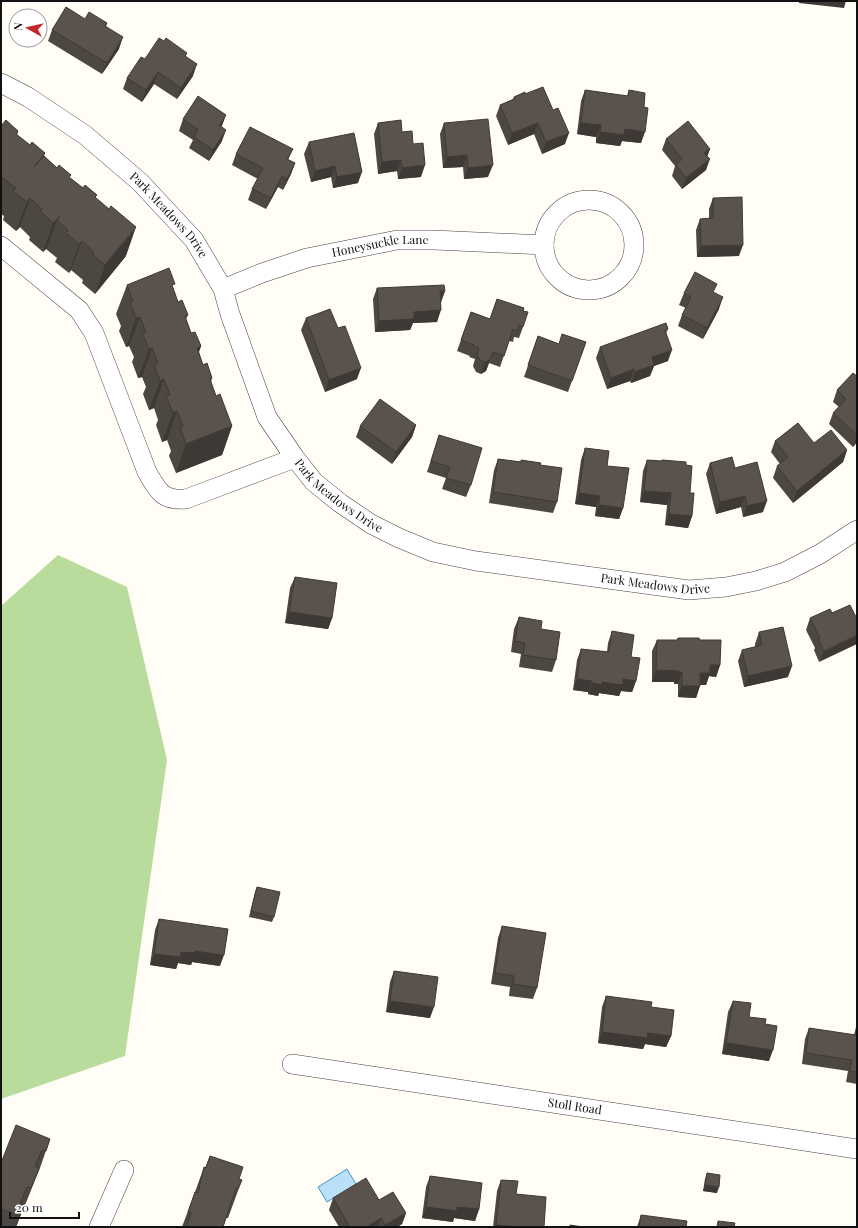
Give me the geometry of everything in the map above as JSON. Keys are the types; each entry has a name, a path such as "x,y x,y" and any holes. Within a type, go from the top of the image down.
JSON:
{"street":[{"name":"Park Meadows Drive","path":"1,83 28,97 85,135 140,182 194,240 223,289 230,314 267,417 295,458 314,482 340,503 371,524 392,535 433,552 476,561 689,590 726,587 756,581 784,572 820,554 857,530"},
{"path":"593,200 608,203 620,212 630,223 634,238 634,253 630,267 620,279 607,287 593,291 578,290 564,283 553,273 546,260 544,245 546,230 559,212 565,207 578,201 593,200"},
{"name":"Honeysuckle Lane","path":"223,289 262,273 307,258 397,240 434,240 544,245"},
{"path":"1,246 79,310 94,333 146,472 160,493 168,498 186,499 295,458"},
{"name":"Stoll Road","path":"292,1064 857,1149"},
{"path":"99,1227 124,1170"}],"green space":[{"path":"58,555 127,587 167,760 125,1056 1,1099 1,606"}],"water":[{"path":"347,1169 356,1184 327,1202 318,1187"}],"building":[{"path":"66,7 85,19 89,12 107,23 105,26 123,37 107,63 52,30"},
{"path":"159,38 164,41 166,38 187,53 185,56 197,64 181,88 158,72 146,90 127,78 141,57 145,59"},
{"path":"543,87 553,110 558,108 569,133 546,142 538,123 512,133 500,105 515,99 514,97 525,92 525,94"},
{"path":"585,90 628,96 629,90 645,93 644,107 648,108 645,132 625,129 624,135 600,132 601,125 581,123"},
{"path":"198,96 226,115 219,125 226,130 213,150 194,137 198,130 183,119"},
{"path":"488,119 493,165 468,168 467,155 447,157 444,123"},
{"path":"6,120 18,131 16,134 30,145 32,142 45,153 34,167 44,156 57,168 59,165 71,175 69,177 83,188 85,185 97,195 95,197 109,209 111,206 136,227 105,265 92,254 94,252 82,241 79,244 66,233 68,230 57,220 61,215 53,223 40,211 42,209 30,198 27,202 13,191 16,188 3,178 1,180 1,126"},
{"path":"401,120 402,132 412,131 413,144 423,143 425,165 402,168 401,160 382,162 378,123"},
{"path":"688,121 710,149 704,153 710,159 686,178 676,165 682,159 666,139"},
{"path":"250,127 293,149 287,159 295,163 287,179 282,176 271,198 252,189 263,168 236,154"},
{"path":"354,133 362,172 337,177 335,166 315,171 309,142"},
{"path":"742,197 743,245 701,246 700,219 713,218 713,198"},
{"path":"169,268 175,284 172,285 178,302 182,300 188,315 185,316 191,333 195,332 201,346 197,348 203,365 207,363 212,378 210,379 216,396 220,394 232,426 186,444 180,427 183,426 177,411 173,413 166,396 170,395 164,379 160,381 154,365 158,363 152,348 149,349 142,333 146,332 140,317 136,318 130,302 133,301 127,285"},
{"path":"695,272 717,284 713,292 723,297 707,328 682,315 691,297 684,293"},
{"path":"444,285 445,291 440,291 441,310 414,312 414,319 379,321 377,288"},
{"path":"497,299 524,308 523,311 528,312 523,327 519,325 517,331 513,329 504,356 493,352 490,360 485,362 480,360 477,355 479,348 461,340 471,312 490,319"},
{"path":"330,309 338,328 345,326 361,368 329,380 306,318"},
{"path":"666,323 668,329 665,330 672,350 652,357 654,365 635,372 634,369 611,378 600,347"},
{"path":"562,334 586,342 572,381 528,365 538,336 559,344"},
{"path":"853,373 857,376 857,435 833,413 846,399 837,390"},
{"path":"380,399 416,425 396,452 360,426"},
{"path":"798,423 814,443 831,430 847,450 797,491 777,466 788,457 775,441"},
{"path":"439,435 482,448 471,485 446,478 450,467 431,461"},
{"path":"585,448 609,451 607,466 629,468 623,508 599,505 600,496 579,493"},
{"path":"732,457 735,468 757,462 767,501 747,506 745,496 720,502 710,463"},
{"path":"498,459 521,462 521,460 541,463 540,465 562,468 557,502 493,492"},
{"path":"647,460 686,462 686,465 692,466 690,493 694,493 692,516 669,514 671,493 644,491"},
{"path":"295,577 337,583 332,618 289,612"},
{"path":"850,605 857,619 857,635 824,651 818,639 820,638 810,618 830,609 832,613"},
{"path":"519,617 542,621 541,629 560,632 556,660 523,655 525,643 515,641"},
{"path":"783,627 792,666 748,676 742,650 762,645 759,632"},
{"path":"612,631 634,635 631,657 640,658 636,681 623,679 623,685 602,682 602,685 592,683 592,681 577,679 581,649 609,652"},
{"path":"678,638 721,640 720,665 710,665 710,673 700,673 700,686 682,686 682,672 656,670 657,640 677,640"},
{"path":"257,887 280,892 274,917 251,911"},
{"path":"159,919 228,929 224,955 195,951 195,953 181,952 181,957 154,954"},
{"path":"502,926 546,933 537,988 513,984 514,976 495,973"},
{"path":"394,971 438,977 434,1007 390,1001"},
{"path":"606,996 652,1002 651,1007 674,1010 671,1036 647,1033 648,1038 602,1032"},
{"path":"733,1001 751,1003 749,1017 766,1019 765,1024 777,1026 773,1050 726,1043"},
{"path":"809,1028 856,1035 857,1028 857,1072 850,1071 852,1060 806,1053"},
{"path":"16,1125 50,1139 46,1151 42,1150 35,1166 39,1168 31,1188 27,1187 20,1204 24,1205 19,1216 1,1209 1,1163"},
{"path":"210,1156 243,1167 239,1179 242,1180 238,1189 236,1188 223,1227 187,1227 191,1213 188,1212 195,1192 198,1193 204,1167 206,1168"},
{"path":"707,1173 720,1175 719,1187 705,1185"},
{"path":"430,1176 482,1183 479,1209 457,1207 457,1211 426,1207"},
{"path":"366,1178 379,1200 393,1192 406,1213 385,1225 381,1218 367,1227 350,1227 333,1198"},
{"path":"501,1180 518,1181 516,1194 546,1197 544,1227 496,1225"},
{"path":"641,1215 687,1221 686,1227 639,1227"},
{"path":"718,1221 735,1223 734,1227 717,1227"},
{"path":"570,1225 583,1227 570,1227"}]}
